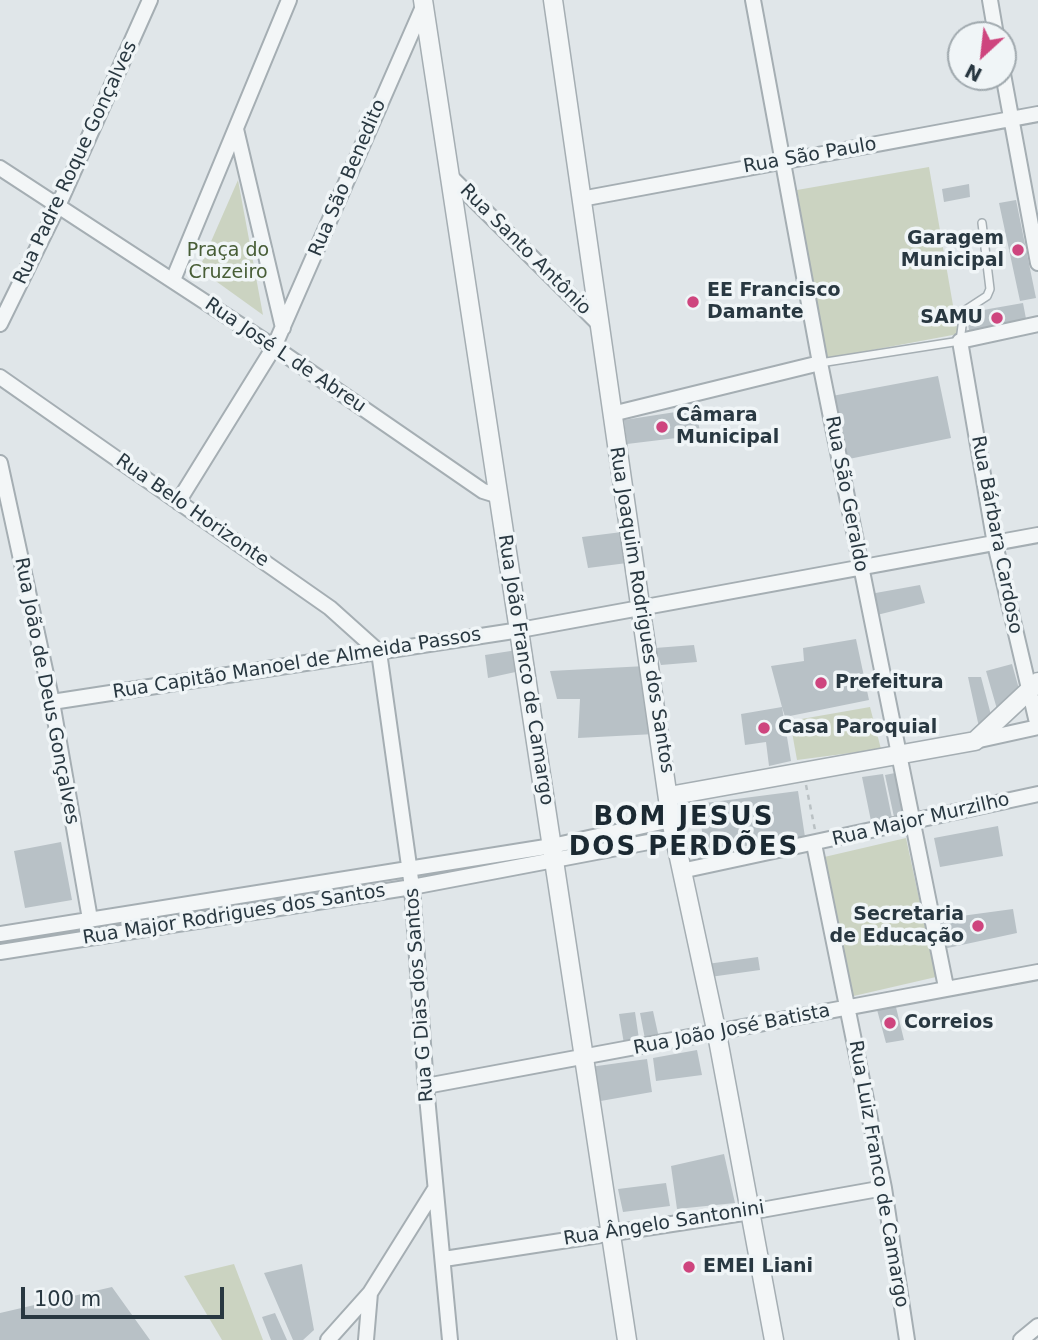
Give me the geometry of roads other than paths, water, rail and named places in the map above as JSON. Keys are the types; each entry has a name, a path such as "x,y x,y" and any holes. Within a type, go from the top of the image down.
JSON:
{"street":[{"name":"Rua Padre Roque Gonçalves","path":"0,324 58,206 150,0"},
{"path":"173,280 289,0"},
{"name":"Rua Joaquim Rodrigues dos Santos","path":"553,0 597,322 673,828 717,1034 774,1340"},
{"name":"Rua São Geraldo","path":"753,0 860,568 946,987"},
{"path":"990,0 994,21"},
{"name":"Rua João Franco de Camargo","path":"423,5 452,178 626,1340"},
{"name":"Rua São Benedito","path":"178,502 274,347 423,5"},
{"path":"1006,91 1038,263"},
{"name":"Rua São Paulo","path":"581,199 1038,114"},
{"path":"236,129 283,328"},
{"name":"Rua José L de Abreu","path":"0,168 274,347 483,491 499,496"},
{"name":"Rua Santo Antônio","path":"452,178 597,322"},
{"path":"960,341 1038,324"},
{"name":"Rua Bárbara Cardoso","path":"960,341 995,544 1033,686 1038,727"},
{"path":"612,414 820,363"},
{"name":"Rua Belo Horizonte","path":"0,377 330,608 379,652"},
{"name":"Rua João de Deus Gonçalves","path":"0,463 52,702 90,919"},
{"name":"Rua Capitão Manoel de Almeida Passos","path":"52,702 520,630 1038,535"},
{"name":"Rua G Dias dos Santos","path":"379,652 412,887 426,1086 450,1340"},
{"path":"975,741 1033,686"},
{"path":"669,796 975,741 1038,727"},
{"name":"Rua Major Murzilho","path":"681,871 1038,794"},
{"name":"Rua Major Rodrigues dos Santos","path":"8,951 412,887 553,852 673,828"},
{"name":"Rua Luiz Franco de Camargo","path":"816,844 884,1188 907,1340"},
{"name":"Rua Major Rodrigues dos Santos","path":"7,934 410,869 553,852"},
{"path":"7,934 8,951"},
{"name":"Rua João José Batista","path":"426,1086 583,1059 946,987 1038,972"},
{"name":"Rua Ângelo Santonini","path":"444,1259 611,1231 750,1212 884,1188"},
{"path":"328,1340 370,1293 435,1189"},
{"path":"366,1340 370,1293"},
{"path":"1021,1340 1038,1326"}],"lane":[{"path":"820,363 960,341 963,313 987,296 990,289 982,223"}],"place":[{"name":"Garagem Municipal","path":"1018,250"},
{"name":"EE Francisco Damante","path":"693,302"},
{"name":"SAMU","path":"997,318"},
{"name":"Câmara Municipal","path":"662,427"},
{"name":"Prefeitura","path":"821,683"},
{"name":"Casa Paroquial","path":"764,728"},
{"name":"Secretaria de Educação","path":"978,926"},
{"name":"Correios","path":"890,1023"},
{"name":"EMEI Liani","path":"689,1267"}],"district":[{"name":"BOM JESUS DOS PERDÕES","path":"684,833"}],"park label":[{"name":"Praça do Cruzeiro","path":"228,262"}]}
